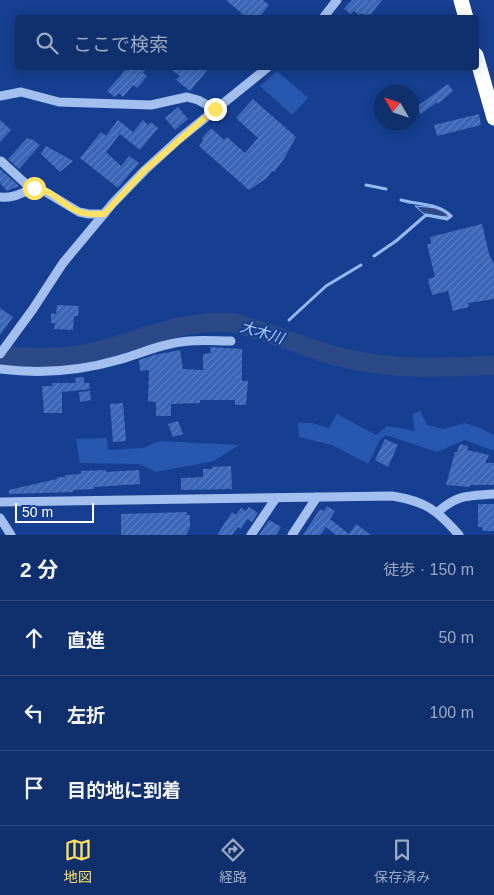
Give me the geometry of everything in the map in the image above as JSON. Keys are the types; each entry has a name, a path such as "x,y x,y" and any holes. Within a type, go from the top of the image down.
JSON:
{"highway":[{"path":"462,0 465,15"},
{"path":"479,65 494,118"}],"street":[{"path":"326,15 338,0"},
{"path":"0,354 33,309 63,263 104,214 145,170 215,109 264,70"},
{"path":"0,96 21,92 59,102 151,105 187,98 198,100 215,109"},
{"path":"1,161 30,190"},
{"path":"0,197 12,197 39,188 79,212 104,214"},
{"path":"0,369 37,372 56,371 118,360 162,346 189,341 231,341"},
{"path":"438,512 448,502 463,496 494,494"},
{"path":"0,502 392,496 410,499 438,512 459,535"},
{"path":"292,535 317,497"},
{"path":"251,535 276,498"},
{"path":"0,518 10,535"}],"shaded area":[{"path":"277,71 308,98 292,115 260,86"},
{"path":"420,411 427,425 443,429 465,423 494,435 494,451 465,440 437,452 386,435 380,440 368,464 332,445 299,437 298,423 312,423 329,428 337,414 376,435 387,426 415,431 412,414"},
{"path":"107,438 108,450 143,448 159,441 239,445 214,461 156,472 139,464 80,463 76,439"}],"water":[{"path":"415,206 439,208 449,215 445,217 424,214"}],"building":[{"path":"226,0 263,0 269,5 261,15 244,15"},
{"path":"352,0 382,0 371,14 364,15 362,13 359,15 354,11 351,14 344,9"},
{"path":"125,70 145,70 143,73 147,76 137,88 133,85 123,97 119,93 115,97 107,91"},
{"path":"172,70 207,70 190,91 176,80 180,76"},
{"path":"448,84 453,91 438,104 437,102 421,114 419,105"},
{"path":"253,99 296,137 284,159 274,172 272,171 267,178 249,190 199,146 203,141 202,138 211,128 224,140 227,137 245,153 258,138 236,118"},
{"path":"178,107 188,119 175,130 165,118"},
{"path":"479,114 481,125 437,136 434,125"},
{"path":"0,120 11,130 0,142"},
{"path":"118,120 133,132 143,120 148,125 151,122 158,128 140,150 120,134 106,152 121,166 129,156 139,163 118,188 80,158 101,132 106,136"},
{"path":"27,138 40,145 19,169 8,159"},
{"path":"46,146 73,161 60,172 41,154"},
{"path":"0,169 19,186 7,191 0,183"},
{"path":"482,224 489,254 494,264 494,299 468,303 469,307 453,311 448,291 432,295 428,279 435,277 427,244 431,244 430,237"},
{"path":"57,305 79,306 78,316 74,316 73,330 54,329 55,323 51,323 51,313 56,314"},
{"path":"0,308 13,317 0,335"},
{"path":"210,347 242,349 242,381 248,381 246,405 235,405 235,400 200,400 200,403 171,404 171,416 156,416 156,402 148,401 149,370 140,371 139,360 180,350 183,369 203,370 203,354 211,353"},
{"path":"84,377 84,383 89,383 90,389 62,392 62,413 44,413 42,386 52,386 52,383 76,383 75,378"},
{"path":"90,391 91,400 80,402 79,392"},
{"path":"123,403 126,441 113,442 110,404"},
{"path":"178,421 183,434 173,437 168,424"},
{"path":"385,439 398,445 388,467 375,460"},
{"path":"460,444 468,446 467,450 489,455 485,463 494,463 494,485 470,485 470,487 446,485 455,452 457,452"},
{"path":"231,466 232,489 181,490 181,478 203,477 203,469"},
{"path":"106,470 106,472 139,470 140,484 94,487 94,489 73,490 73,492 9,494 9,490 57,479 57,477 65,477 65,475 81,474 81,471"},
{"path":"478,504 494,504 494,531 483,531 482,527 478,527"},
{"path":"327,506 335,511 330,519 349,534 356,524 371,535 336,535 326,527 320,535 303,535 320,509 324,511"},
{"path":"249,507 258,513 252,522 247,519 241,529 238,527 232,535 217,535 232,512 236,515 241,508 246,511"},
{"path":"187,512 187,515 190,515 190,527 186,535 121,535 121,514"},
{"path":"269,520 281,527 276,535 259,535"}],"waterway":[{"path":"366,185 386,189"},
{"path":"401,200 434,207 451,216"},
{"path":"374,256 396,241 426,215 447,219 451,216"},
{"path":"289,320 326,286 361,265"},
{"name":"大木川","path":"0,355 38,358 64,357 102,350 184,326 218,322 240,324 321,352 380,365 418,367 494,365"}],"route":[{"path":"34,188 44,190 68,207 79,212 104,214 145,170 215,109"}]}
